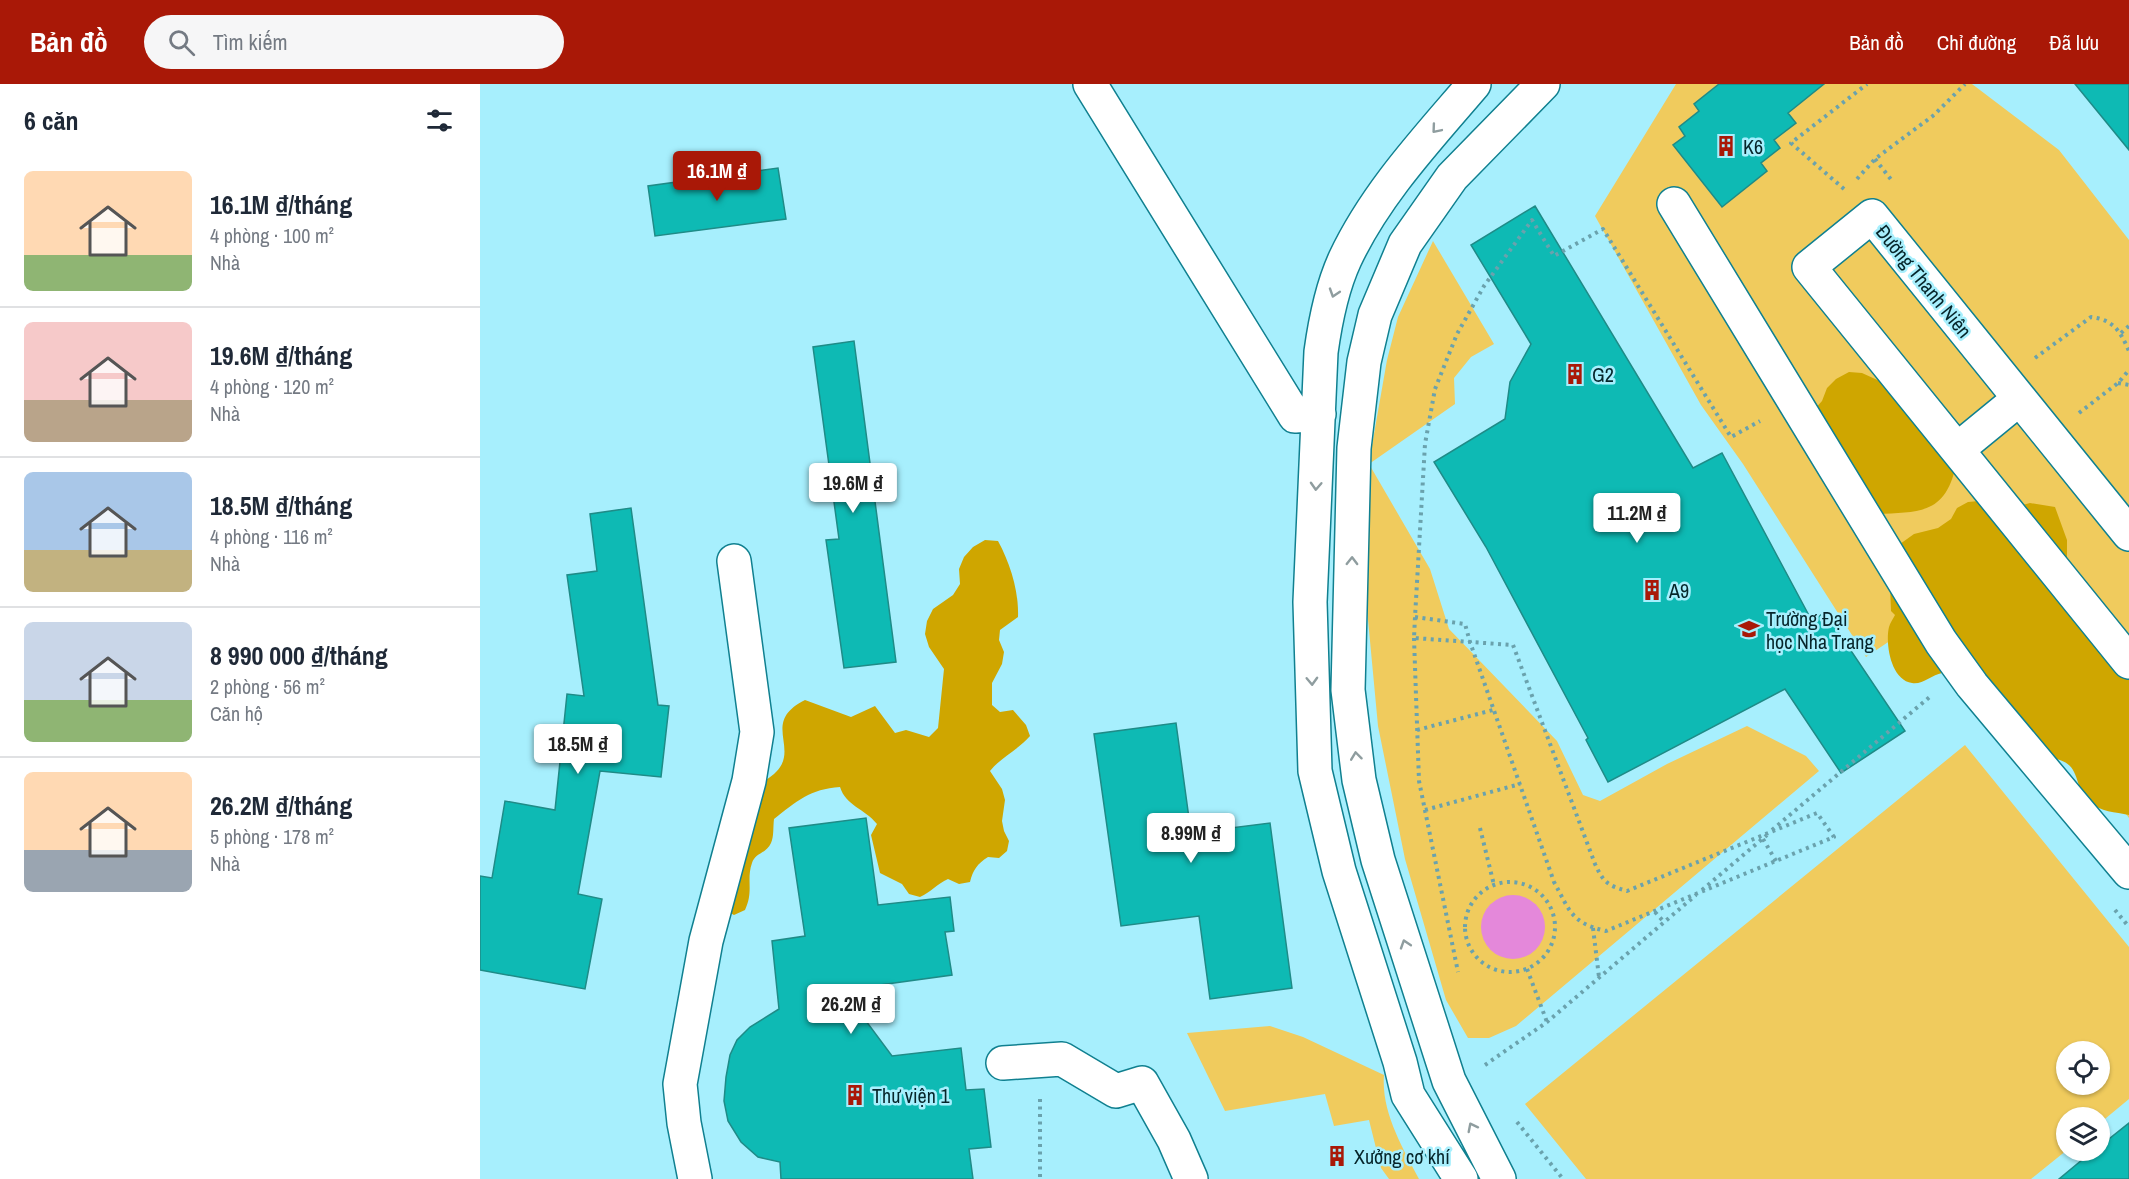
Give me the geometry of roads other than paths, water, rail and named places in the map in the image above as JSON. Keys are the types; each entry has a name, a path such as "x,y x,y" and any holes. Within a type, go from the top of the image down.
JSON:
{"lane":[{"path":"1090,84 1295,416 1319,414"},
{"path":"1461,1179 1408,1095 1400,1062 1339,871 1315,771 1310,602 1321,352 1325,324 1345,260 1370,217 1406,164 1474,84"},
{"path":"1499,1179 1449,1081 1378,860 1359,780 1348,690 1354,448 1364,362 1375,315 1405,244 1452,177 1543,84"},
{"path":"1674,204 1941,642 1972,684 2129,872"},
{"name":"Đường Thanh Niên","path":"1958,449 1809,267 1872,216 2129,534"},
{"path":"1321,352 1364,362"},
{"path":"2019,399 1958,449 2129,662"},
{"path":"695,1179 684,1123 680,1084 706,941 749,781 757,732 734,561"},
{"path":"1310,602 1351,600"},
{"path":"1339,871 1378,860"},
{"path":"1003,1063 1062,1059 1116,1091 1142,1083 1174,1140 1191,1179"}],"place":[{"name":"K6","path":"1726,146"},
{"name":"G2","path":"1575,374"},
{"name":"A9","path":"1652,590"},
{"name":"Trường Đại học Nha Trang","path":"1749,629"},
{"name":"Thư viện 1","path":"855,1095"},
{"name":"Xưởng cơ khí","path":"1337,1156"}]}
